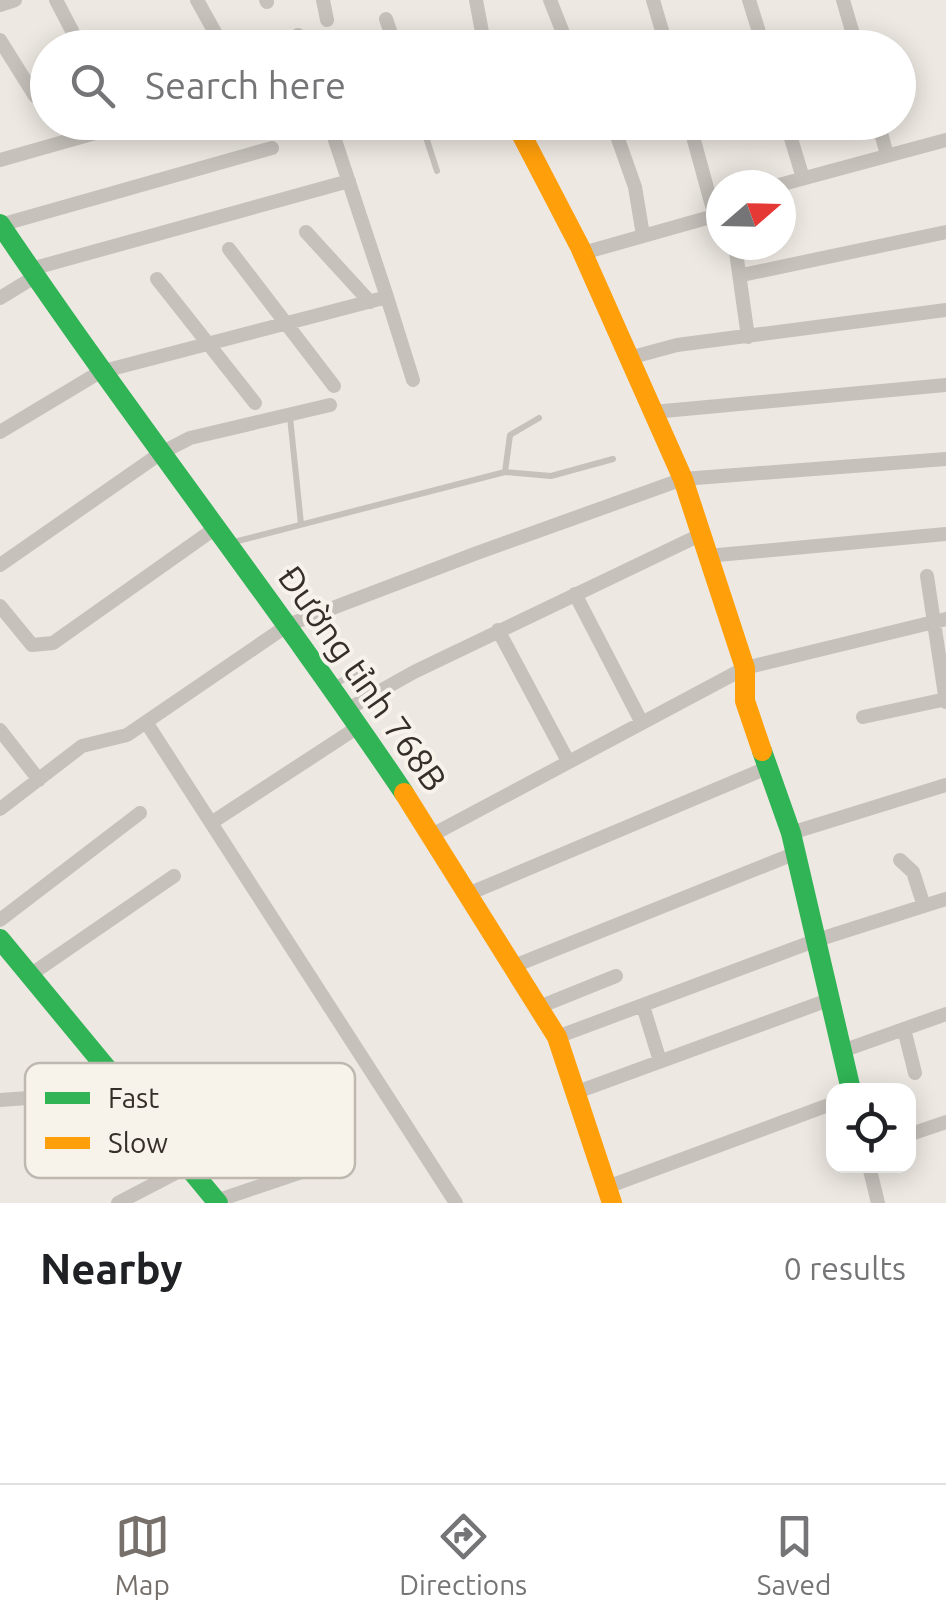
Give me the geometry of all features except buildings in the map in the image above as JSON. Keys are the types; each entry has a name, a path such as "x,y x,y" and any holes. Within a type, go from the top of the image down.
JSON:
{"street":[{"path":"0,6 15,0"},
{"path":"56,0 72,30"},
{"path":"197,0 214,30"},
{"path":"323,0 328,20"},
{"path":"476,0 482,30"},
{"path":"550,0 562,30"},
{"path":"653,0 662,30"},
{"path":"749,0 758,30"},
{"path":"843,0 852,30"},
{"path":"386,19 390,30"},
{"path":"0,40 30,88"},
{"path":"0,160 71,140"},
{"path":"336,140 413,380"},
{"path":"523,140 583,253 683,479 745,668 745,702 793,843 849,1083"},
{"path":"618,140 634,187 643,235"},
{"path":"694,140 706,178"},
{"path":"791,140 803,178"},
{"path":"883,140 887,155"},
{"path":"796,180 946,140"},
{"path":"0,224 272,148"},
{"path":"0,298 34,272 350,181"},
{"path":"583,253 706,218"},
{"name":"Đường tỉnh 768B","path":"0,224 100,372 332,686 432,835 557,1038 610,1195"},
{"path":"306,232 370,302"},
{"path":"742,276 946,232"},
{"path":"229,249 334,386"},
{"path":"738,260 748,337"},
{"path":"157,279 256,403"},
{"path":"0,432 100,372 387,297"},
{"path":"629,358 678,346 946,310"},
{"path":"653,412 946,384"},
{"path":"0,566 161,453 190,438 330,405"},
{"path":"0,810 82,746 120,739 288,625 683,479 946,460"},
{"path":"211,823 353,718 498,630 575,594 703,546 946,534"},
{"path":"0,606 32,644 52,643 223,535"},
{"path":"862,717 946,700 938,620 927,576"},
{"path":"575,594 642,723"},
{"path":"432,835 745,668 938,620"},
{"path":"498,630 568,762"},
{"path":"146,722 456,1203"},
{"path":"0,730 39,780"},
{"path":"468,894 768,766"},
{"path":"514,966 793,843 946,785"},
{"path":"0,920 140,813"},
{"path":"900,860 912,872 924,906"},
{"path":"30,975 174,876"},
{"path":"557,1038 817,940 946,899"},
{"path":"0,939 103,1063"},
{"path":"539,1007 616,976"},
{"path":"577,1092 830,998"},
{"path":"643,1006 660,1061"},
{"path":"842,1051 946,1014"},
{"path":"904,1029 915,1073"},
{"path":"0,1100 25,1098"},
{"path":"610,1195 826,1106"},
{"path":"916,1133 946,1122"},
{"path":"871,1173 878,1203"},
{"path":"118,1203 166,1178"},
{"path":"196,1178 217,1202 287,1178"}],"lane":[{"path":"426,140 438,172"},
{"path":"290,414 301,524"},
{"path":"505,472 510,435 539,418"},
{"path":"223,535 301,524 505,472 550,476 613,459"},
{"path":"332,686 358,672"}],"traffic: fast":[{"path":"0,224 404,793"},
{"path":"762,751 791,833 849,1083"},
{"path":"0,939 102,1063"},
{"path":"197,1178 218,1203"}],"traffic: slow":[{"path":"524,140 580,247 683,479 745,668 745,701 762,751"},
{"path":"404,793 557,1037 612,1203"}]}
